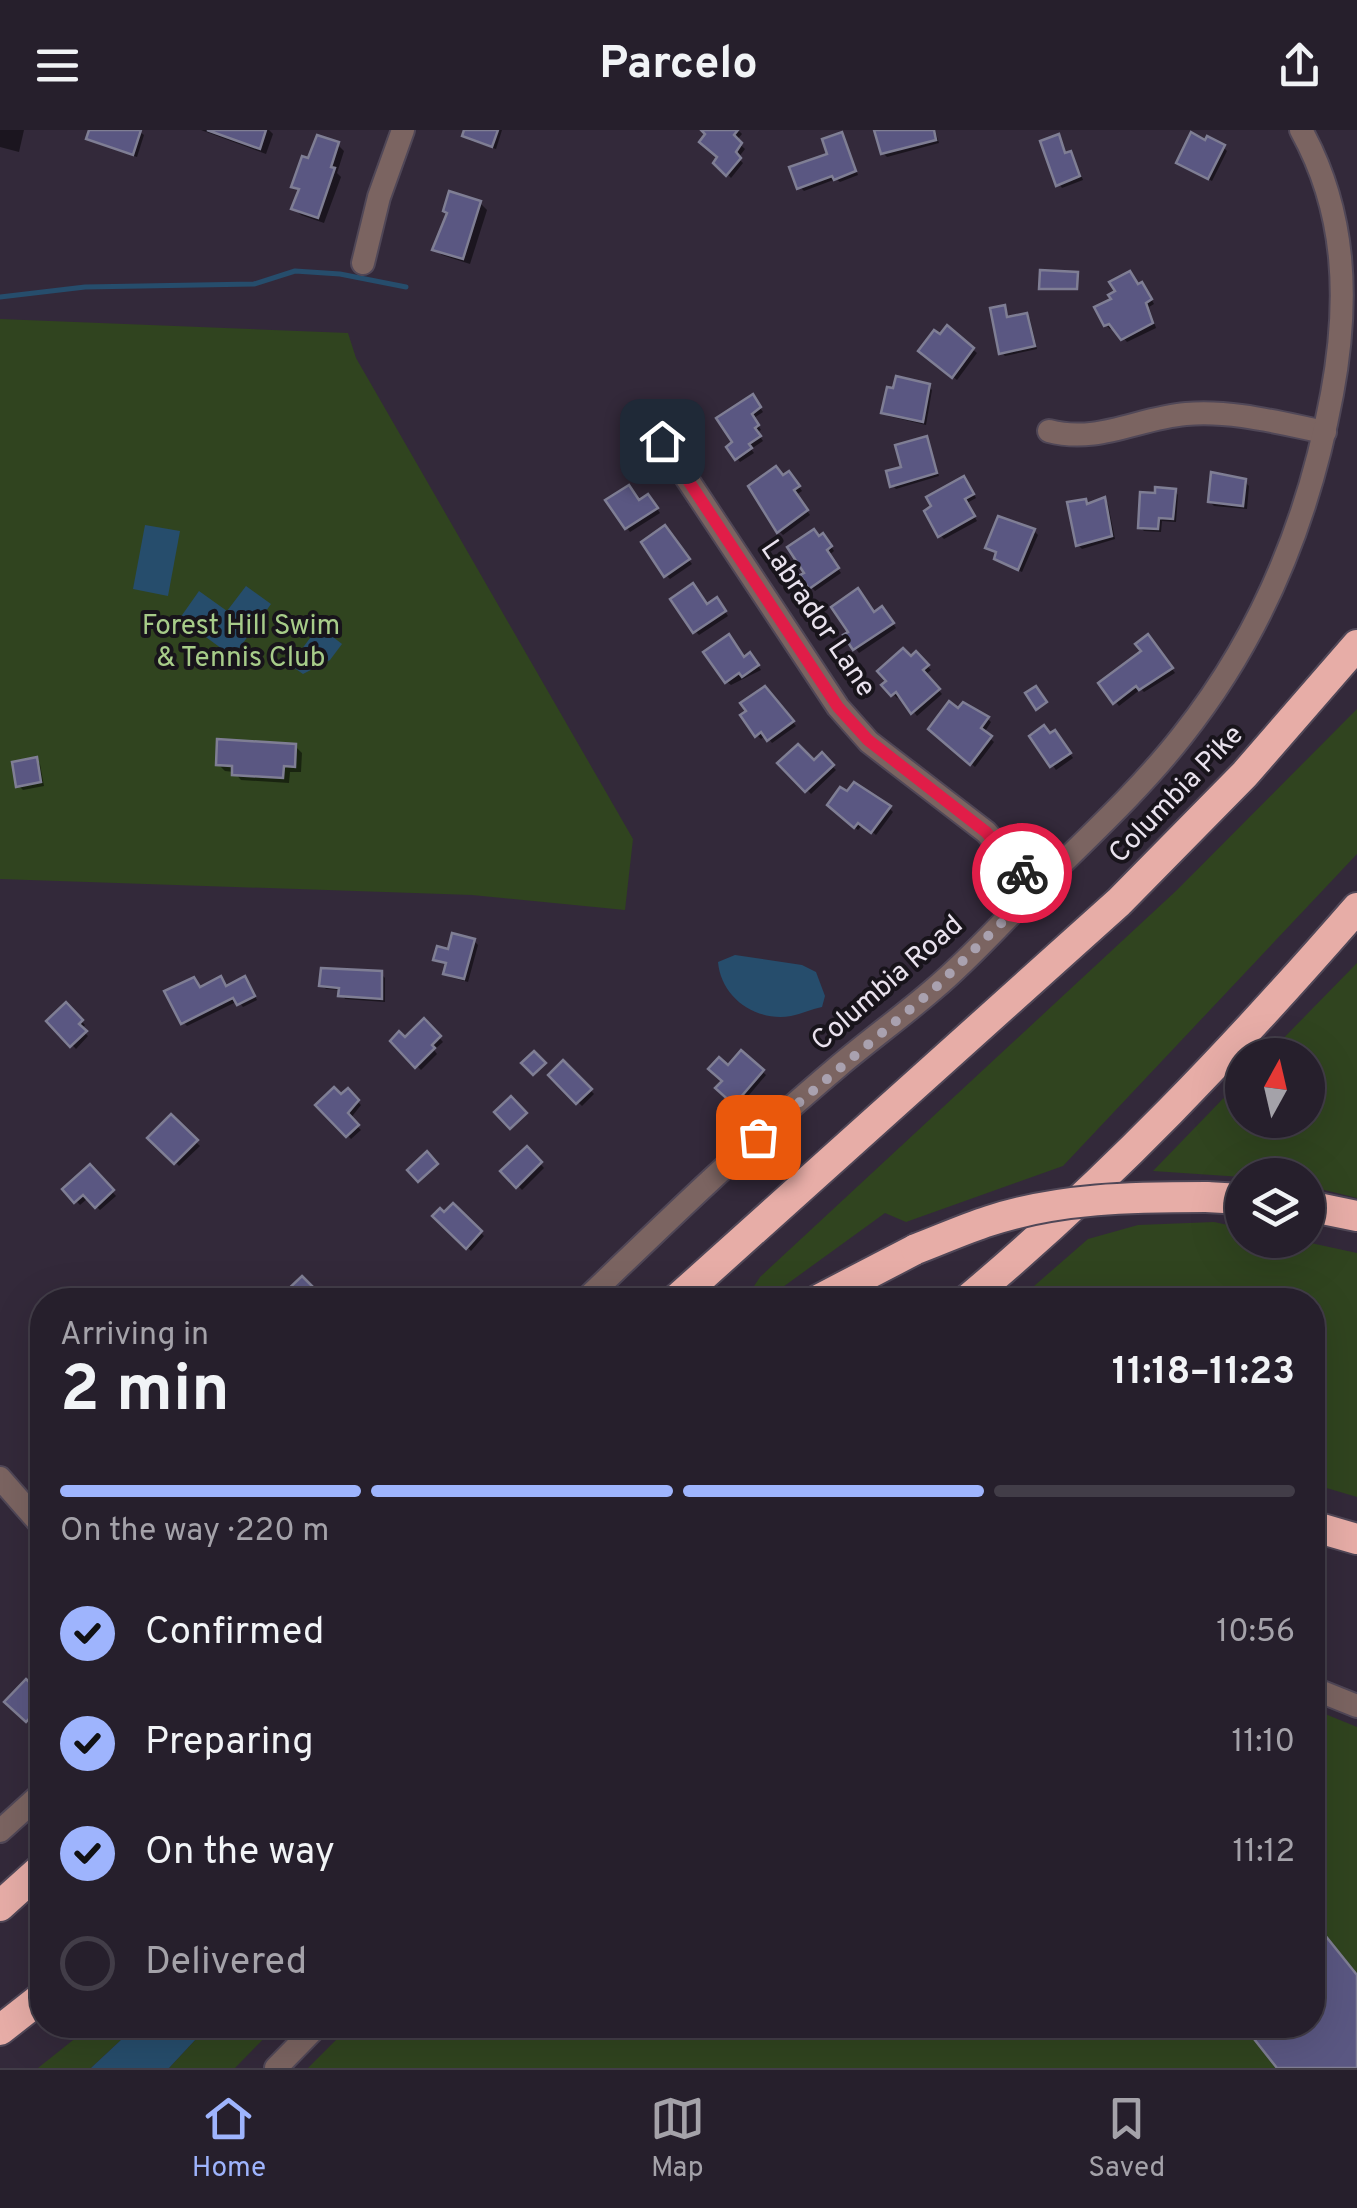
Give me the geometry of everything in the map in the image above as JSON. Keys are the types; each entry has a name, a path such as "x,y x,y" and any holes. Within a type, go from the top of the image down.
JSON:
{"highway":[{"path":"1244,774 1357,622"},
{"name":"Columbia Pike","path":"689,1288 1120,902 1244,774 1357,645"},
{"path":"980,1288 1162,1123 1246,1035 1357,908"},
{"path":"841,1288 916,1249 990,1220 1097,1200 1225,1198"},
{"path":"1325,1209 1357,1216"},
{"path":"1325,1530 1357,1539"},
{"path":"0,1906 30,1879"},
{"path":"0,1916 30,1892"},
{"path":"0,2030 30,2006"}],"street":[{"path":"364,262 402,130"},
{"name":"Columbia Road","path":"596,1288 702,1186 970,958 1145,779 1182,736 1234,661 1286,559 1303,514 1324,432 1340,338 1342,254 1324,176 1301,130"},
{"path":"1049,431 1094,436 1149,420 1218,413 1324,432"},
{"name":"Labrador Lane","path":"662,441 838,707 868,740 986,832 1036,889"},
{"path":"0,1478 30,1512"},
{"path":"1325,1693 1357,1706"},
{"path":"0,1831 30,1804"},
{"path":"276,2068 305,2038"}],"green space":[{"name":"Forest Hill Swim & Tennis Club","path":"0,319 348,333 356,358 633,839 625,910 472,895 0,879"},
{"path":"1357,709 1357,854 1063,1166 906,1222 885,1213 782,1288 753,1288 760,1277 1177,890"},
{"path":"1357,963 1357,1198 1325,1190 1325,1158 1225,1158 1225,1176 1153,1171 1225,1097 1225,1138 1325,1138 1325,1038 1284,1038"},
{"path":"1214,1222 1225,1224 1225,1258 1325,1258 1325,1246 1357,1253 1357,1497 1325,1488 1325,1288 1032,1288 1088,1239 1138,1225"},
{"path":"1325,1714 1357,1727 1357,2068 308,2068 338,2038 1325,2038"},
{"path":"76,2038 123,2038 91,2068 38,2068"},
{"path":"197,2038 264,2038 235,2068 169,2068"}],"water":[{"path":"145,525 180,531 168,596 133,589"},
{"path":"246,586 271,604 233,657 180,618 199,591 227,611"},
{"path":"319,626 342,644 330,660 303,674 290,665"},
{"path":"735,955 802,965 816,972 825,996 822,1007 778,1017 753,1011 733,996 721,975 718,962"},
{"path":"123,2038 197,2038 169,2068 91,2068"}],"building":[{"path":"89,130 141,130 133,155 86,139"},
{"path":"207,130 266,130 260,149"},
{"path":"464,130 498,130 492,147 462,136"},
{"path":"701,130 738,130 734,135 742,143 736,152 741,158 726,176 713,163 717,157 699,142 705,134"},
{"path":"874,130 934,130 936,140 881,154"},
{"path":"842,132 856,171 797,189 789,167 827,154 822,139"},
{"path":"1191,132 1225,145 1208,179 1176,163"},
{"path":"1059,134 1065,153 1071,151 1080,176 1056,186 1040,141"},
{"path":"317,135 339,142 331,167 335,168 318,218 291,209 299,189 291,187 302,156 308,158"},
{"path":"449,191 481,201 463,259 432,250 447,213 443,211"},
{"path":"1040,270 1078,272 1077,289 1039,289"},
{"path":"1130,271 1152,299 1146,303 1153,323 1121,340 1109,324 1104,326 1094,307 1111,299 1108,295 1115,291 1109,282"},
{"path":"1005,305 1007,317 1027,313 1035,346 999,354 990,308"},
{"path":"947,325 974,348 952,378 918,351 934,330 940,334"},
{"path":"896,376 930,384 923,422 881,413 887,387 893,388"},
{"path":"753,394 761,407 752,414 761,436 735,460 726,447 732,442 716,418"},
{"path":"927,436 937,473 890,487 886,471 901,467 895,445"},
{"path":"776,466 783,475 789,471 800,486 794,490 808,510 777,533 748,486"},
{"path":"1211,472 1246,479 1243,506 1208,502"},
{"path":"964,476 974,494 965,499 975,516 938,537 924,511 931,506 926,497"},
{"path":"629,485 639,500 648,494 658,508 625,529 605,500"},
{"path":"1155,487 1176,489 1173,519 1159,518 1158,529 1138,528 1140,492 1155,493"},
{"path":"1105,497 1112,536 1076,546 1067,502 1086,499 1087,504"},
{"path":"998,516 1035,529 1018,570 994,559 996,552 985,548"},
{"path":"665,525 690,559 664,577 641,542"},
{"path":"814,529 819,536 823,533 832,546 827,550 839,568 809,589 787,547"},
{"path":"693,583 707,604 717,597 726,611 693,633 670,599"},
{"path":"858,588 874,612 882,606 894,623 853,650 843,635 848,632 831,607"},
{"path":"729,634 744,657 750,652 759,665 725,683 703,652"},
{"path":"1148,634 1173,668 1139,690 1136,686 1113,704 1098,683 1141,651 1135,644"},
{"path":"903,648 911,656 916,651 929,665 923,670 940,689 911,714 896,692 891,696 881,685 886,681 877,671"},
{"path":"765,686 794,721 767,741 761,732 755,737 740,715 746,711 740,703"},
{"path":"1036,686 1047,702 1036,710 1025,693"},
{"path":"949,701 958,708 963,702 989,717 981,728 992,736 970,765 928,729"},
{"path":"1044,725 1050,733 1055,730 1071,753 1050,767 1029,736"},
{"path":"217,739 296,744 295,767 284,766 283,778 232,775 232,766 216,765"},
{"path":"798,744 814,760 822,752 834,765 805,792 777,763"},
{"path":"37,757 41,782 16,787 12,762"},
{"path":"854,782 891,806 871,833 858,823 854,828 827,805 840,787 847,791"},
{"path":"452,933 475,939 464,979 443,974 446,963 433,960 437,946 448,949"},
{"path":"321,968 382,971 382,999 338,996 339,988 319,986"},
{"path":"221,976 226,986 245,976 255,996 237,1005 233,998 181,1024 164,991 194,977 200,987"},
{"path":"66,1002 83,1020 79,1024 87,1031 70,1047 46,1021"},
{"path":"424,1018 441,1036 415,1068 390,1041 399,1031 405,1037"},
{"path":"741,1050 764,1070 734,1105 715,1088 722,1081 708,1069 719,1057 728,1065"},
{"path":"534,1051 546,1063 533,1075 521,1063"},
{"path":"563,1060 592,1089 576,1104 548,1075"},
{"path":"334,1087 341,1094 348,1088 359,1100 348,1113 359,1125 346,1137 315,1105"},
{"path":"511,1096 527,1113 510,1129 494,1112"},
{"path":"171,1114 198,1140 174,1164 147,1138"},
{"path":"527,1146 542,1162 516,1188 500,1171"},
{"path":"427,1151 438,1164 418,1182 407,1170"},
{"path":"90,1164 114,1190 95,1208 83,1195 74,1203 62,1189"},
{"path":"453,1203 482,1231 466,1249 432,1216"},
{"path":"302,1276 314,1288 289,1288"},
{"path":"26,1679 30,1683 30,1718 26,1722 4,1702"},
{"path":"1325,1935 1357,1975 1357,2068 1277,2068 1253,2038 1325,2038"}],"waterway":[{"path":"0,297 85,287 254,284 295,271 340,274 406,287"}],"way so far":[{"path":"758,1137 970,958 1036,889 1022,873"}],"route":[{"path":"662,441 838,707 868,740 986,832 1022,873"}]}
